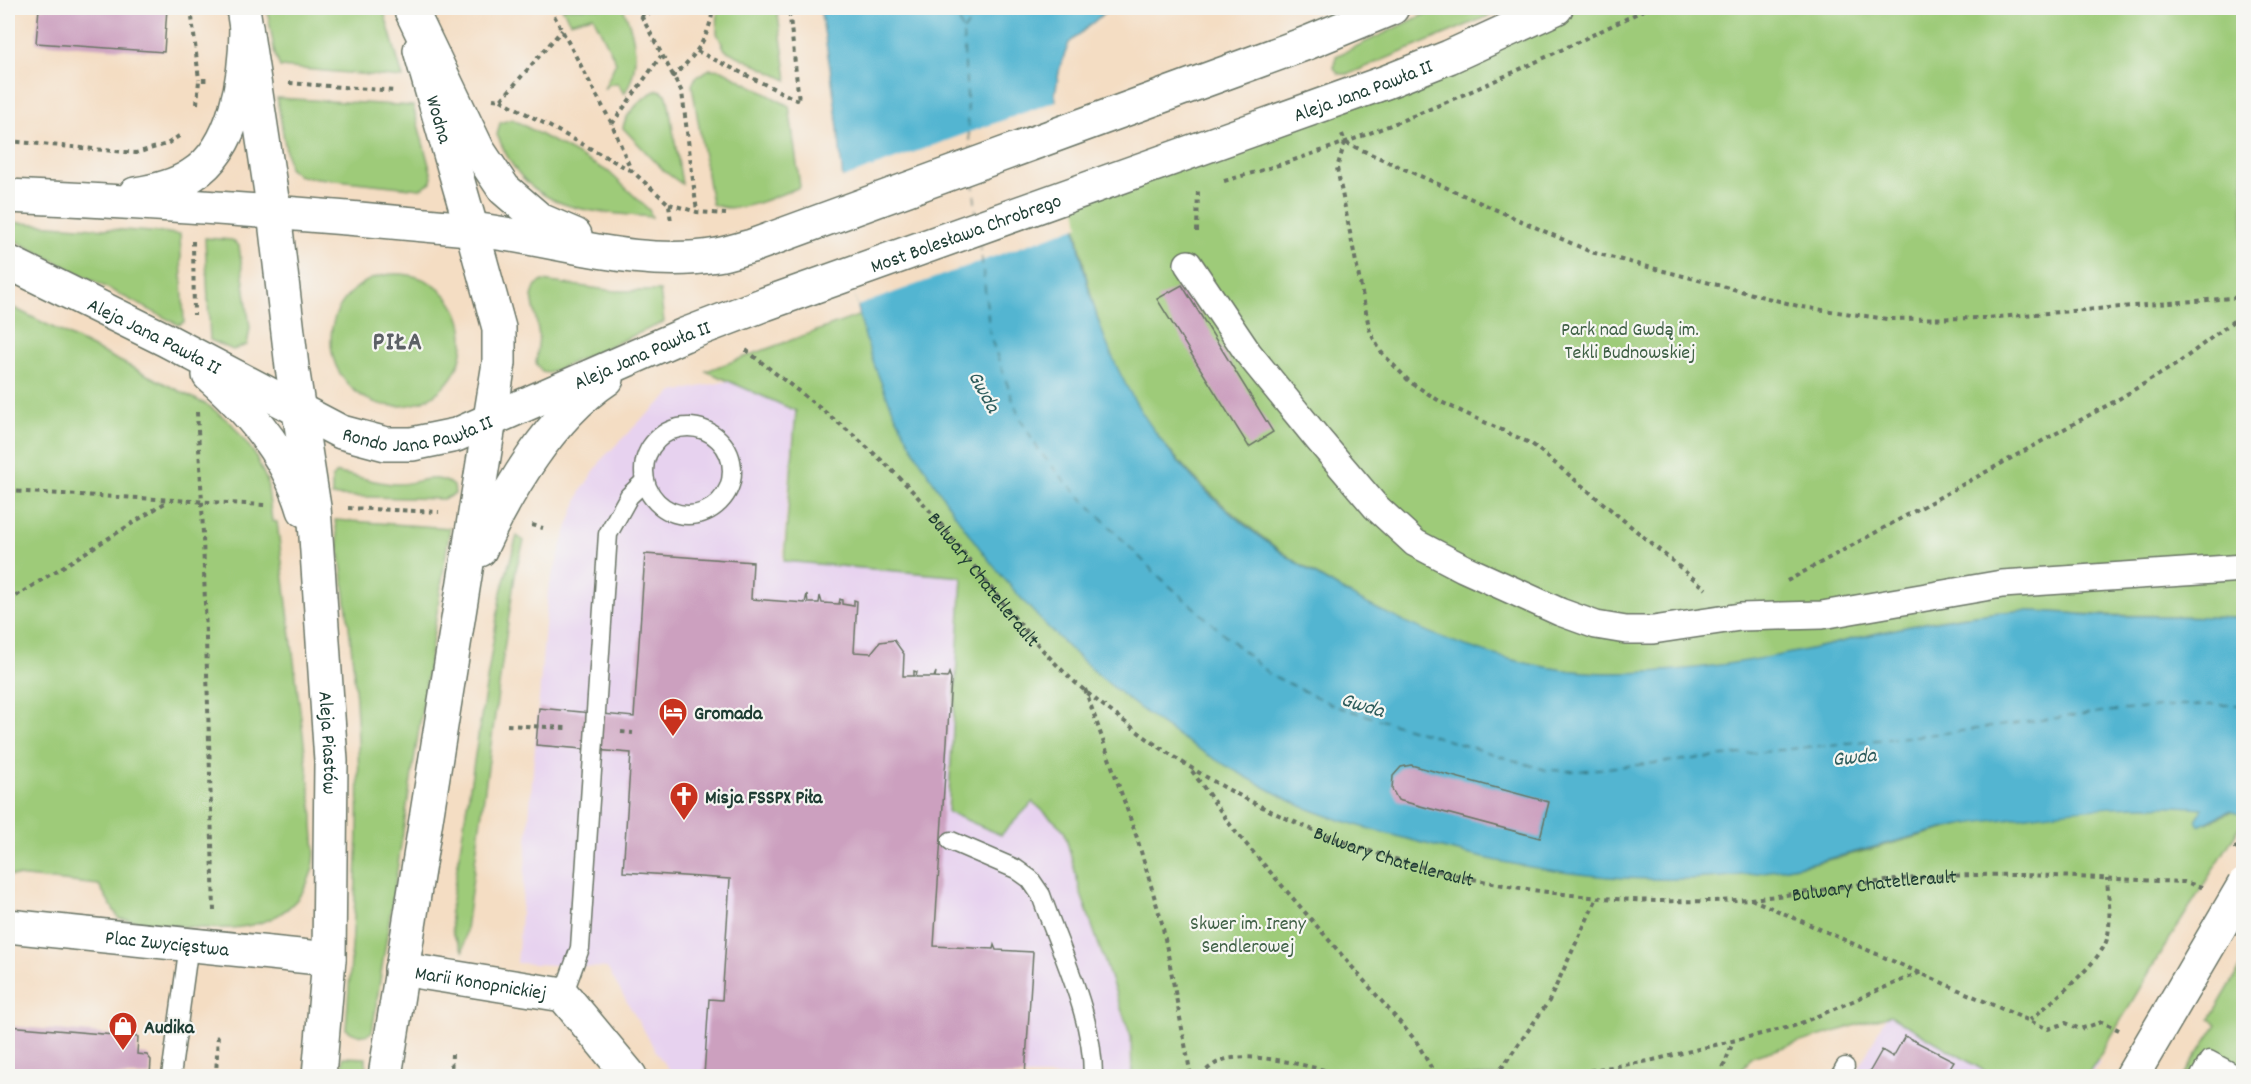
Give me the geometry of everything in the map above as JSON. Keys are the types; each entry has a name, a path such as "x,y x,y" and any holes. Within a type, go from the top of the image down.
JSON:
{"main road":[{"name":"Wodna","path":"409,8 472,230"},
{"path":"409,8 478,150 504,189 540,220 627,254"},
{"path":"8,196 274,212 472,230 627,254 675,257 716,255 752,246 1307,43 1392,8"},
{"name":"Aleja Jana Pawła II","path":"1166,161 1386,82 1449,57 1556,8"},
{"path":"98,200 167,186 192,176 209,161 234,116 246,61 245,18"},
{"path":"245,18 274,212 292,368 301,410"},
{"name":"Most Bolesława Chrobrego","path":"765,304 1166,161"},
{"name":"Rondo Jana Pawła II","path":"301,410 342,432 387,444 432,440 456,435 488,422 499,363 499,328 472,230"},
{"name":"Aleja Jana Pawła II","path":"8,262 301,410"},
{"name":"Aleja Jana Pawła II","path":"488,422 652,349 765,304"},
{"path":"164,339 232,396 272,441 303,507 319,579"},
{"path":"463,591 495,517 557,425 600,384 652,349"},
{"name":"Aleja Piastów","path":"301,410 314,507 331,761 329,959 320,1077"},
{"path":"385,1077 488,422"},
{"path":"2132,1077 2244,885"},
{"name":"Plac Zwycięstwa","path":"8,926 329,959"},
{"name":"Marii Konopnickiej","path":"401,969 564,995 630,1077"}],"street":[{"path":"1188,264 1248,353 1304,422 1376,507 1416,543 1463,568 1560,612 1596,625 1626,630 1653,630 1740,617 1822,615 2002,584 2244,568"}],"lane":[{"path":"686,426 707,430 724,445 730,455 732,476 729,488 724,497 707,511 696,514 674,513 656,501 645,481 644,471 649,449 665,433 675,429 686,426"},
{"path":"564,995 580,948 608,534 629,495 645,481"},
{"path":"951,841 1016,869 1030,879 1041,895 1084,1016 1093,1057 1093,1077"},
{"path":"171,1077 202,945"},
{"path":"2200,1077 2210,1060 2239,1077"}],"path":[{"path":"191,8 199,80"},
{"path":"550,8 612,124 631,170"},
{"path":"637,8 682,92 697,212"},
{"path":"640,15 679,8"},
{"path":"672,77 697,51 708,31 713,8"},
{"path":"697,51 799,101 789,8"},
{"path":"1219,182 1293,162 1345,142 1517,72 1648,8"},
{"path":"612,124 661,56"},
{"path":"501,100 631,170 669,204 697,212 736,215"},
{"path":"1345,142 1591,252 1802,308 1887,319 1986,318 2244,297"},
{"path":"1345,142 1337,168 1370,332 1388,360 1410,382 1441,402 1532,444 1740,617 1768,592 2167,370 2244,314"},
{"path":"1187,189 1208,185"},
{"path":"1188,264 1197,246 1198,188"},
{"path":"669,204 675,257"},
{"name":"Bulwary Chatellerault","path":"741,346 876,455 915,494 1057,665 1124,721 1192,770 1277,815 1333,839 1461,875 1548,893 1597,898 1712,901 1930,877 2006,874 2184,882 2205,888"},
{"path":"195,364 202,945"},
{"path":"8,601 169,500"},
{"path":"1085,688 1137,838 1162,923 1191,1077"},
{"path":"507,725 547,727"},
{"path":"1192,770 1234,830 1416,1041 1436,1077"},
{"path":"2030,1020 2058,995 2104,946 2109,916 2107,878"},
{"path":"1496,1077 1549,1001 1597,898"},
{"path":"1750,898 1921,971 2048,1029 2066,1023 2080,1029 2102,1022 2127,1034"},
{"path":"1554,1077 1649,1061 1794,1026 1921,971"},
{"path":"216,1077 218,1032"},
{"path":"1720,1077 1733,1042"},
{"path":"451,1077 452,1053"},
{"path":"1200,1077 1217,1063 1228,1059 1251,1058 1352,1077"}],"shaded area":[{"path":"729,381 795,411 782,561 961,577 947,811 1000,834 1032,802 1063,830 1080,894 1130,1037 1131,1076 675,1076 660,1058 607,968 517,963 548,590 568,526 581,491 603,458 640,421 673,392"},
{"path":"1903,984 2100,1062 2091,1076 1855,1076"}],"green space":[{"path":"267,8 383,8 403,78 280,67 275,55"},
{"path":"562,8 623,8 631,29 635,51 633,73 624,94 618,83 610,84 604,89 616,62 593,16 570,22"},
{"path":"718,8 777,8 787,80 725,50 717,33"},
{"path":"1438,8 1508,8 1349,74 1339,74 1334,68 1336,56"},
{"name":"Park nad Gwdą im. Tekli Budnowskiej","path":"1556,8 2243,8 2243,619 2097,615 2044,611 2008,612 1940,620 1729,665 1667,671 1606,673 1543,667 1477,650 1410,625 1345,592 1284,553 1227,509 1179,461 1140,411 1125,386 1094,307 1071,195"},
{"path":"710,69 722,70 789,106 800,187 745,207 723,207 712,204 692,85 696,77"},
{"path":"659,90 666,94 668,100 682,184 664,171 623,128 627,117 637,105 648,95"},
{"path":"277,98 413,106 432,176 431,182 420,189 299,176 289,168"},
{"path":"512,119 609,172 649,210 652,217 596,212 561,203 545,196 530,185 514,167 497,135 500,123"},
{"path":"8,222 180,234 184,322 179,325 8,237"},
{"path":"205,238 232,240 239,246 250,328 247,345 233,350 210,340"},
{"path":"397,274 422,279 444,293 458,315 463,340 458,365 444,387 422,401 397,406 372,401 350,387 336,365 331,340 336,315 350,293 372,279"},
{"path":"543,281 615,291 660,291 664,322 549,373 542,372 536,363 539,336 532,296 536,285"},
{"path":"8,305 209,406 232,424 254,453 267,481 272,521 277,522 313,816 315,851 312,871 299,897 280,914 257,924 230,928 202,928 119,919 99,885 8,875"},
{"name":"Skwer im. Ireny Sendlerowej","path":"866,313 1778,869 1846,856 1957,826 2051,810 2117,805 2181,804 2212,806 2204,817 2207,823 2235,810 2243,810 2243,822 2154,964 2088,1076 1993,1076 1890,1015 1751,1057 1738,1076 1132,1076 1131,1037 1081,894 1064,830 1033,802 1001,835 948,812 962,577 784,561 796,411 706,371"},
{"path":"337,473 389,484 439,479 454,486 455,494 444,499 332,496 332,478"},
{"path":"335,520 450,528 372,1032 362,1035 346,1029 354,922 359,778 352,659"},
{"path":"517,536 524,541 516,569 503,656 463,951 453,935 450,912 501,592"},
{"path":"2243,963 2243,1076 2183,1076 2217,1024 2210,1019"},
{"path":"343,1057 366,1058 365,1076 341,1076"}],"water":[{"name":"Gwda","path":"820,8 1110,8 1069,43 1060,67 1055,94 1075,227 1100,325 1118,370 1132,397 1176,459 1215,499 1261,538 1314,574 1371,606 1431,633 1491,654 1550,668 1605,673 1691,669 1749,661 1951,618 2002,612 2032,611 2106,616 2192,616 2243,619 2243,815 2229,811 2199,826 2196,820 2203,808 2108,807 1954,826 1807,864 1750,874 1686,879 1617,878 1514,864 1372,830 1293,802 1248,778 1168,729 1095,672 1061,640 1029,607 969,534 909,442 885,392 860,318 849,250 835,103"}],"pier":[{"path":"1059,100 1079,226 857,306 846,249 840,179"}],"building":[{"path":"39,8 167,8 164,52 36,43"},
{"path":"1182,285 1273,432 1249,447 1157,299"},
{"path":"645,554 753,562 751,599 805,603 807,594 808,603 819,603 820,596 822,603 839,604 840,599 842,604 854,606 854,600 857,601 854,652 871,653 880,642 894,640 904,654 903,676 914,676 914,671 917,672 916,677 934,677 936,672 935,677 947,678 949,673 951,679 934,946 993,949 994,945 996,950 1033,952 1025,1076 704,1076 709,999 722,1000 730,879 623,872 631,753 536,745 539,708 634,717"},
{"path":"1411,765 1549,802 1540,838 1398,800 1392,789 1393,776 1401,767"},
{"path":"8,1026 138,1037 137,1054 147,1055 151,1060 150,1076 8,1076"},
{"path":"1905,1036 1954,1061 1945,1076 1859,1076 1870,1071 1882,1050 1893,1057"}],"ferry route":[{"path":"955,8 963,32 970,149"},
{"path":"963,31 984,8"},
{"path":"973,181 976,212"},
{"path":"980,243 990,336 1018,414 1039,451 1064,480 1155,573 1269,674 1335,706 1546,770 1578,771 1954,732 2093,713 2180,705 2244,705"}],"place":[{"name":"Gromada","path":"673,738"},
{"name":"Misja FSSPX Piła","path":"684,822"},
{"name":"Audika","path":"123,1052"}],"district":[{"name":"PIŁA","path":"398,340"}]}
